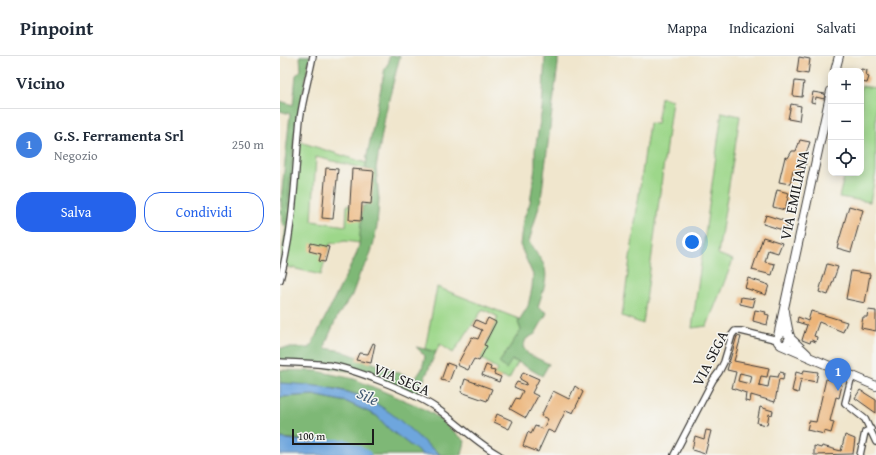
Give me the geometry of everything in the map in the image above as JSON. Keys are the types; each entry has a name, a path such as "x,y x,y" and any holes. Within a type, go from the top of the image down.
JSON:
{"main road":[{"path":"836,68 839,56"},
{"name":"VIA EMILIANA","path":"779,341 785,305 828,104"},
{"name":"VIA EMILIANA","path":"785,305 785,318 790,337"},
{"path":"811,357 784,332 779,341 811,357 876,386"}],"street":[{"path":"280,280 287,255 292,215 300,117 313,56"},
{"name":"VIA SEGA","path":"674,455 713,380 720,372 732,335 735,331 741,331 770,340 779,341"},
{"name":"VIA SEGA","path":"280,362 326,365 344,368 404,392 436,408 483,446 499,455"},
{"path":"852,375 845,403 865,419 874,435 876,442"},
{"path":"860,455 865,432 871,429"}],"green space":[{"path":"300,56 310,56 294,140 286,227 282,223 281,200 290,114 280,111 280,101 293,105 296,75 301,70"},
{"path":"389,56 400,56 386,111 376,168 379,200 377,226 373,246 368,261 360,273 352,295 337,317 325,348 342,351 415,379 422,369 425,356 416,347 436,352 417,396 356,372 280,361 280,348 310,348 356,255 359,245 362,209 360,206 365,206 370,170 366,169 367,156 385,68 389,62"},
{"path":"545,56 558,56 558,64 541,199 529,242 545,268 545,285 538,307 547,313 535,334 526,339 523,347 528,354 549,364 542,376 512,360 506,369 499,363 521,330 518,322 528,306 532,288 533,275 520,245 523,220 530,203 535,168 535,150 542,109"},
{"path":"864,86 876,88 876,172 870,202 839,197 844,176 864,176"},
{"path":"661,97 672,100 643,324 622,316 649,123 657,124"},
{"path":"722,112 740,116 718,254 733,260 707,326 692,328"},
{"path":"294,140 366,163 366,169 316,157 312,221 346,226 347,205 360,206 362,209 360,243 345,241 330,244 321,275 280,265 285,235"},
{"path":"437,287 519,319 518,322 521,330 499,363 512,360 518,362 509,379 493,375 498,370 481,358 498,317 483,309 453,353 440,344 436,352 425,349"},
{"path":"280,370 317,371 354,379 418,406 433,414 465,441 462,455 441,455 362,396 337,389 280,383"},
{"path":"313,395 347,402 377,416 389,429 423,455 355,455 353,452 333,442 280,438 280,397"}],"water":[{"path":"280,383 333,389 371,401 391,413 426,444 441,455 423,455 389,429 377,416 347,402 313,395 280,397"},
{"path":"280,438 350,448 360,455 280,455"}],"building":[{"path":"799,57 810,59 808,74 797,72"},
{"path":"864,70 867,70 866,76 869,77 867,83 864,82"},
{"path":"795,81 804,82 802,97 793,96"},
{"path":"813,92 825,94 824,99 816,97 815,103 811,102"},
{"path":"791,104 801,106 799,121 788,119"},
{"path":"800,140 810,142 803,162 806,163 804,172 793,170 790,184 779,182 785,157 788,158 792,151 796,151"},
{"path":"326,168 338,169 333,219 322,218"},
{"path":"352,169 374,171 371,204 362,203 361,221 349,220"},
{"path":"777,190 789,193 785,210 773,207"},
{"path":"849,206 863,210 851,252 837,248"},
{"path":"766,215 788,222 786,231 763,224"},
{"path":"763,237 782,243 778,253 768,250 765,262 775,264 772,275 752,270"},
{"path":"311,243 329,247 325,262 319,261 321,254 309,251"},
{"path":"827,264 838,267 828,295 819,292"},
{"path":"851,271 870,274 865,303 846,299"},
{"path":"748,278 769,285 766,295 745,288"},
{"path":"741,297 755,299 753,307 740,304"},
{"path":"755,310 766,312 765,314 769,315 767,325 753,321"},
{"path":"868,310 876,311 876,331 861,328 863,317 867,317"},
{"path":"811,311 847,322 843,332 819,322 814,336 817,337 816,342 811,340 810,343 802,340 807,325 797,322 798,317 808,321"},
{"path":"488,318 496,322 484,345 487,346 479,361 474,359 468,370 457,365 472,337 478,339 482,330 473,326 476,320 485,324"},
{"path":"737,336 741,337 734,361 769,368 767,377 761,376 759,385 768,387 770,376 778,377 780,372 784,373 783,380 779,379 775,402 751,395 750,402 745,401 746,393 732,388 736,372 727,370","holes":["740,373 752,376 750,384 738,381"]},
{"path":"373,343 375,344 371,363 356,360 359,353 368,354"},
{"path":"447,363 455,366 449,382 441,380"},
{"path":"486,365 491,367 490,370 495,371 494,374 501,377 499,382 482,375"},
{"path":"804,370 818,372 816,382 801,379 798,393 792,391 796,372 803,374"},
{"path":"523,372 539,379 532,393 538,396 526,418 510,409 516,398 519,399 523,391 514,387 517,382 526,385 527,383 520,379"},
{"path":"465,379 492,389 487,401 461,392"},
{"path":"826,379 836,381 835,383 842,385 839,398 836,397 830,421 834,422 831,433 824,431 824,434 807,430 809,421 816,422"},
{"path":"575,386 583,392 573,413 566,410 555,433 548,430 538,452 523,446 528,432 531,434 535,426 543,429 548,419 541,416 553,391 569,399"},
{"path":"860,390 876,400 876,413 855,398"},
{"path":"760,407 773,411 772,415 769,414 767,425 757,423"},
{"path":"497,414 513,421 509,429 494,422"},
{"path":"706,430 711,431 705,454 692,450 695,436 704,439"},
{"path":"845,435 855,439 853,454 814,455 814,446 821,448 822,446 841,451"}],"waterway":[{"path":"318,444 345,444 366,455"}],"place":[{"name":"G.S. Ferramenta Srl","path":"838,391"}],"water label":[{"name":"Sile","path":"368,396"}]}
